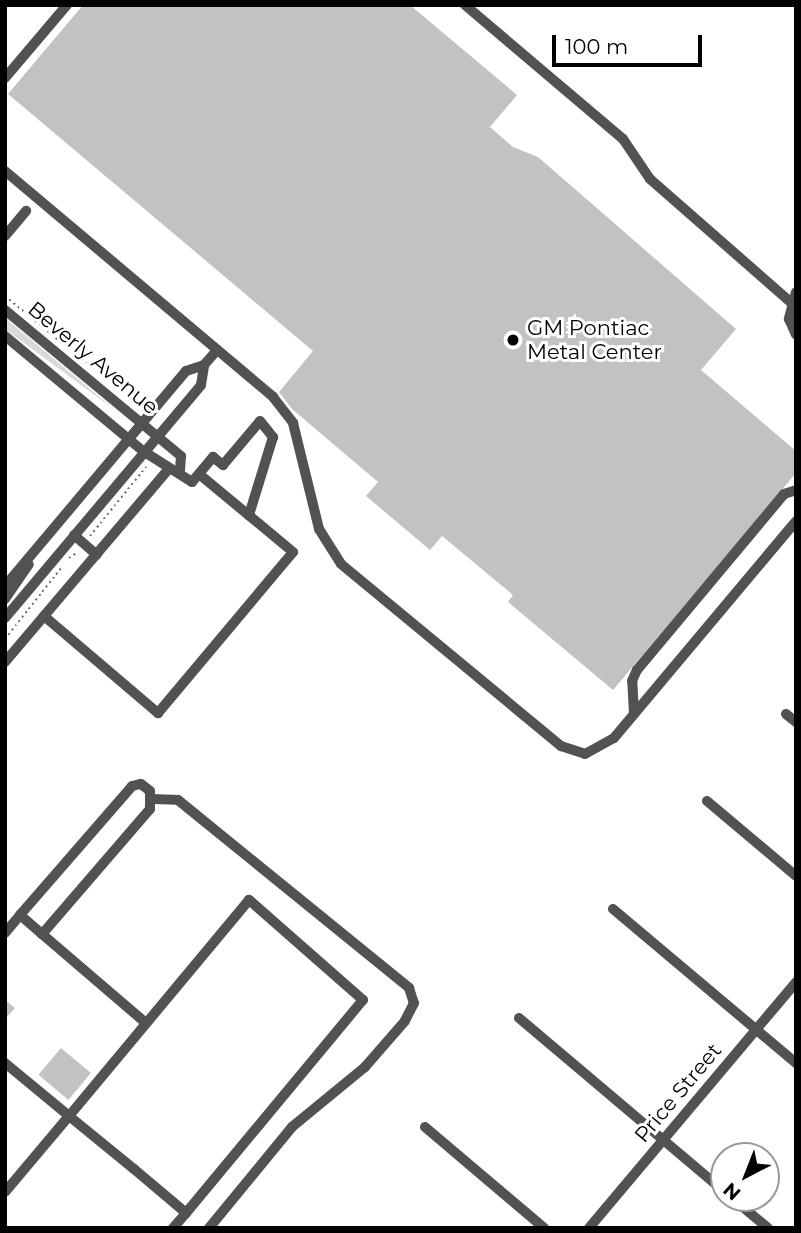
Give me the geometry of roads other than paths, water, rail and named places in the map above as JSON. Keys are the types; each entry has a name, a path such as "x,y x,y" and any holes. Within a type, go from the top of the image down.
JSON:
{"street":[{"path":"5,78 66,5"},
{"path":"465,5 623,139 650,179 793,303"},
{"path":"5,171 273,397 293,423 318,529 341,564 561,746 585,754 603,747 634,714 796,520"},
{"path":"5,236 26,211"},
{"path":"796,292 789,319 796,335"},
{"name":"Beverly Avenue","path":"5,310 181,456 180,471"},
{"name":"Beverly Avenue","path":"5,337 168,470"},
{"path":"5,586 186,371 204,365 217,350"},
{"path":"5,618 156,435 201,385 204,365"},
{"path":"5,662 168,470 180,471 192,482 214,457 223,465 260,421 273,437 249,515"},
{"path":"44,616 158,713 293,552 199,474"},
{"path":"634,714 632,681 637,670 784,494 796,490"},
{"path":"74,535 96,555"},
{"path":"5,599 22,579 37,548"},
{"path":"786,714 796,722"},
{"path":"5,933 132,786 141,784 153,799 178,800 409,988 414,1003 405,1021 365,1067 292,1127 209,1228"},
{"path":"42,934 150,809 153,799"},
{"path":"707,801 796,876"},
{"path":"5,1192 249,900 363,1000 173,1228"},
{"path":"613,909 796,1063"},
{"path":"20,915 146,1023"},
{"name":"Price Street","path":"589,1228 796,982"},
{"path":"519,1018 710,1179"},
{"path":"5,1063 186,1213"},
{"path":"425,1127 544,1228"},
{"path":"749,1212 768,1228"}],"place":[{"name":"GM Pontiac Metal Center","path":"513,340"}]}
